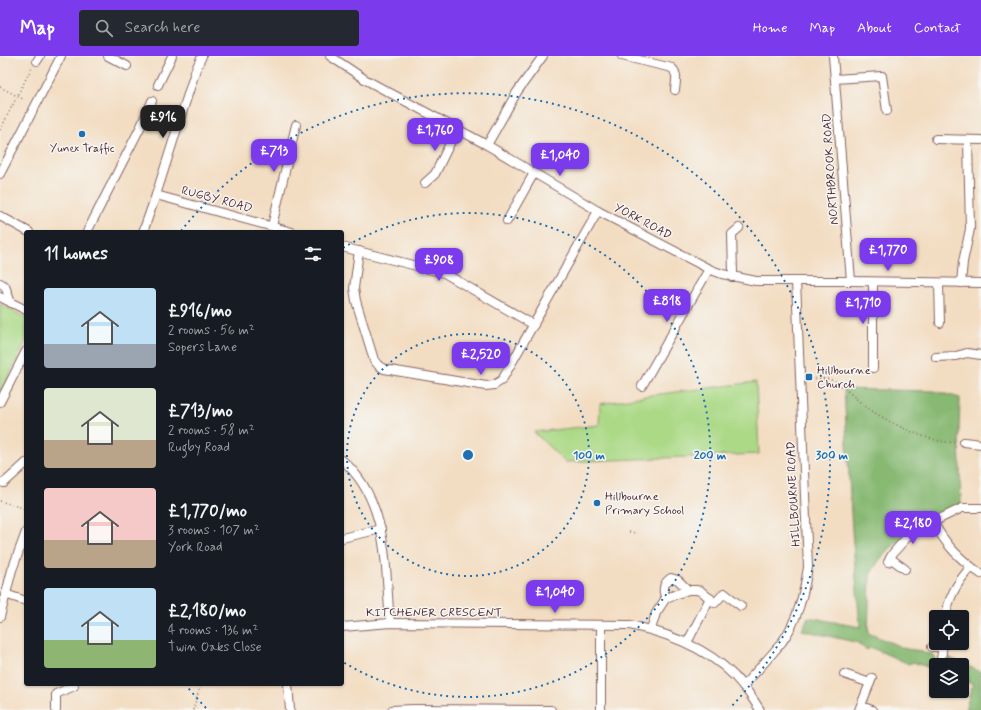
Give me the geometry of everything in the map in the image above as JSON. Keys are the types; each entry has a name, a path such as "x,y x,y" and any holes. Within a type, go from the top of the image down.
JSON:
{"street":[{"path":"0,174 61,56"},
{"path":"158,85 172,56"},
{"name":"YORK ROAD","path":"330,56 366,80 487,145 598,211 709,269 732,277 756,281 851,281 981,284"},
{"path":"487,145 517,92 543,56"},
{"path":"622,56 672,68 676,72 674,90"},
{"name":"NORTHBROOK ROAD","path":"833,56 851,281"},
{"path":"112,57 127,66"},
{"path":"144,230 156,196 198,57"},
{"path":"835,78 882,76 887,111"},
{"path":"88,230 141,126 152,101"},
{"path":"272,226 296,125"},
{"path":"425,183 436,174 457,129"},
{"path":"936,139 981,140"},
{"path":"961,283 963,262 970,229 968,140"},
{"path":"507,221 534,173"},
{"name":"RUGBY ROAD","path":"156,196 285,230"},
{"path":"359,251 354,288 356,301 374,360 378,365 384,369 486,386 494,385 502,380 598,211"},
{"path":"0,216 25,230"},
{"path":"732,277 732,234 739,228"},
{"path":"344,247 444,273 534,325"},
{"path":"643,382 709,269"},
{"name":"HILLBOURNE ROAD","path":"744,686 782,642 791,627 801,602 808,566 796,281"},
{"path":"873,282 876,353 873,368"},
{"path":"0,283 5,286 11,303"},
{"path":"939,283 940,323"},
{"path":"0,297 24,309"},
{"path":"936,357 956,356 967,353 981,355"},
{"path":"0,402 24,355"},
{"path":"964,442 981,444"},
{"path":"344,462 362,483 373,504 381,529 390,623"},
{"path":"0,482 4,483 24,465"},
{"path":"905,569 889,560 910,534 962,508 981,508"},
{"path":"933,522 947,545 954,553 981,574"},
{"path":"344,538 381,529"},
{"path":"0,617 12,570 24,537"},
{"path":"947,610 949,601 953,593 964,575 971,567"},
{"path":"666,598 663,590 668,580 671,578 678,580 688,590"},
{"path":"651,629 656,614 666,598 688,590 701,591 715,603 724,594 741,606"},
{"path":"5,594 24,600"},
{"path":"687,643 710,598"},
{"name":"KITCHENER CRESCENT","path":"344,627 390,623 630,625 651,629 687,643 714,660 744,686 760,710"},
{"path":"601,625 601,710"},
{"path":"844,674 871,681 860,708 872,710"},
{"path":"56,710 56,694 74,686"},
{"path":"288,686 290,710"},
{"path":"392,710 551,710"}],"path":[{"path":"0,130 34,64 39,58"},
{"path":"0,87 23,99"},
{"path":"799,379 833,380 866,407 897,425 928,437 950,443 964,442"},
{"path":"0,501 24,508"},
{"path":"629,532 637,533"},
{"path":"193,710 200,686"}],"green space":[{"path":"0,304 24,317 24,345 0,394"},
{"path":"756,382 759,454 565,462 534,432 599,425 600,404 644,396"},
{"path":"844,389 934,391 960,398 959,433 961,505 909,532 886,552 870,575 868,633 906,649 923,651 923,653 932,654 936,658 929,658 929,668 913,662 909,664 870,647 868,650 859,645 859,643 802,630 808,617 860,627 852,531"},
{"path":"969,667 981,672 981,710 965,710 969,698 973,684 969,683"}],"place":[{"name":"Yunex Traffic","path":"82,134"},
{"name":"Hillbourne Church","path":"809,377"},
{"name":"Hillbourne Primary School","path":"597,503"}]}
